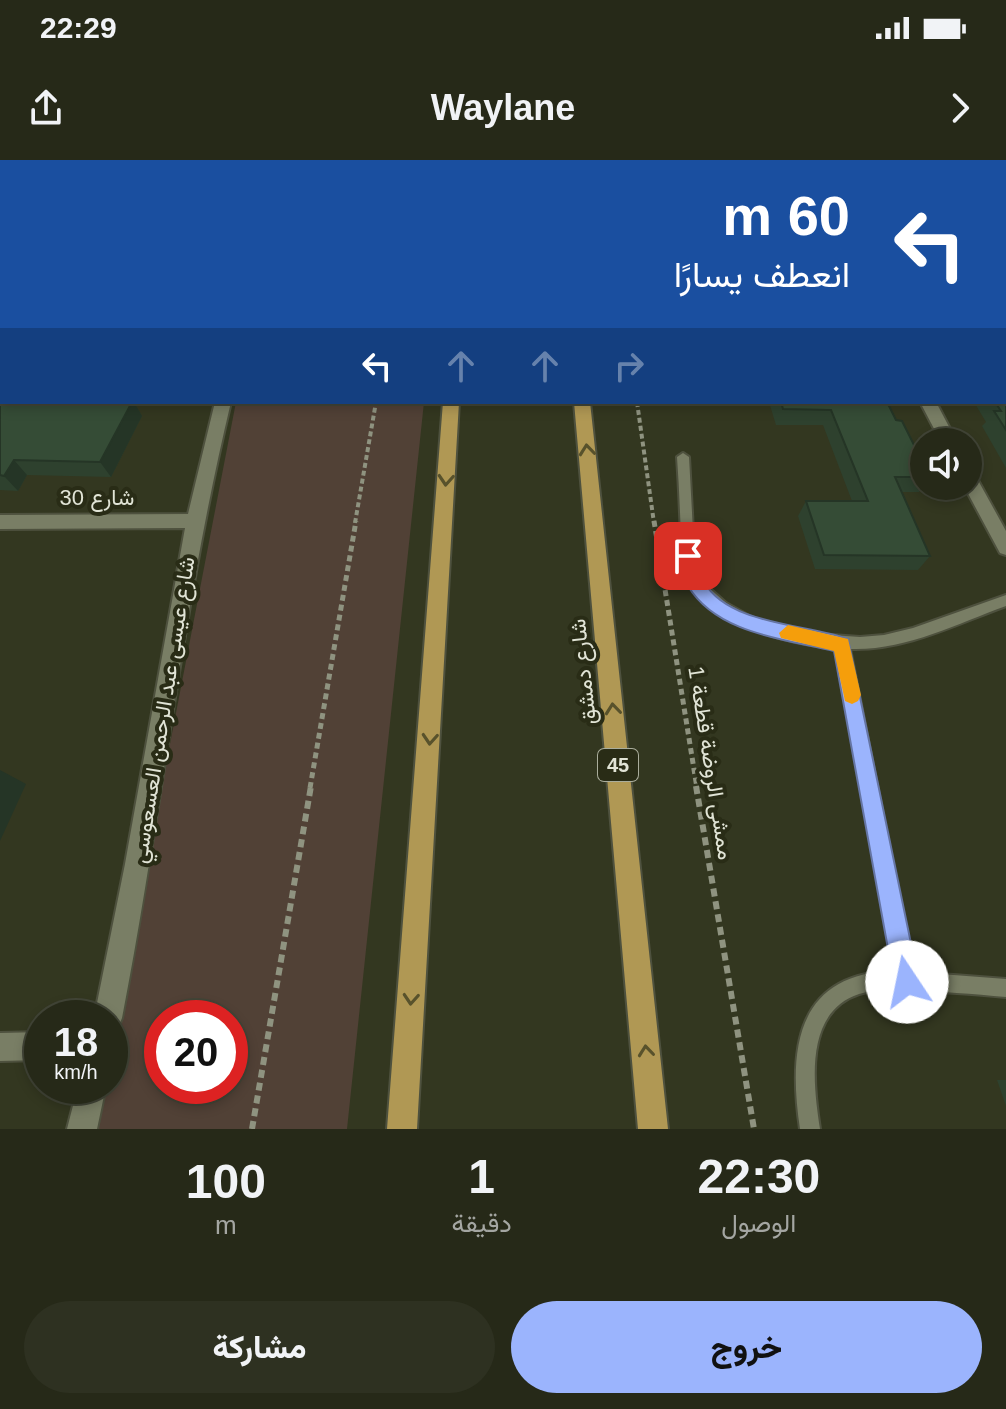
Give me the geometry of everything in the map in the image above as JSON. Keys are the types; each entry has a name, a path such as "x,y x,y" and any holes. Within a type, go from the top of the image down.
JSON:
{"main road":[{"path":"402,1129 451,404"},
{"name":"شارع دمشق","path":"582,404 653,1129"}],"street":[{"name":"شارع عيسى عبد الرحمن العسعوسي","path":"112,1000 136,876 194,521 223,404"},
{"path":"929,404 942,428"},
{"path":"980,500 1006,548"},
{"name":"شارع 30","path":"0,522 194,521"},
{"path":"0,1047 24,1046"},
{"path":"82,1129 88,1104"}],"lane":[{"path":"683,457 689,569 703,594 721,610 745,622 842,645 886,641 1006,600"},
{"path":"842,645 907,982"},
{"path":"810,1129 803,1092 803,1061 809,1034 821,1012 838,994 859,984 907,982 1006,988"}],"path":[{"path":"252,1129 376,404"},
{"name":"ممشى الروضة قطعة 1","path":"637,404 664,592 754,1129"}],"shaded area":[{"path":"236,404 424,404 347,1129 96,1129 101,1104 128,1104 128,1000 121,1000"}],"building":[{"path":"0,404 131,404 100,462 14,460 4,476 0,475"},
{"path":"782,404 888,404 896,420 902,421 910,437 910,477 895,477 930,556 824,555 806,501 868,501 831,410 783,409"},
{"path":"996,404 1006,404 1006,430 994,411 1001,411"}],"slow traffic":[{"path":"788,633 842,645 852,695"}],"route":[{"path":"688,556 689,569 703,594 729,614 745,622 842,645 907,982"}]}
